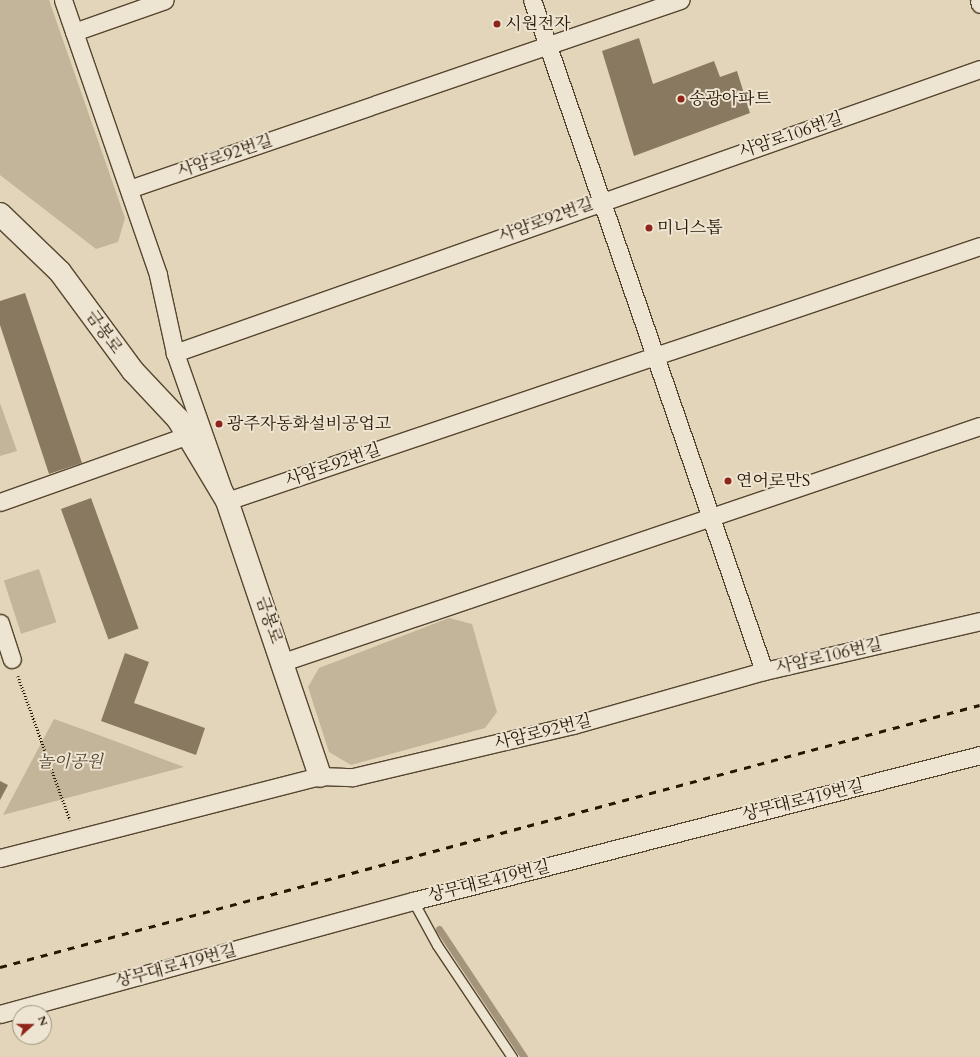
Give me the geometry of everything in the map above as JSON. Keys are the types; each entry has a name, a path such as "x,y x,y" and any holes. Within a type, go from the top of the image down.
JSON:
{"street":[{"path":"63,0 158,275 175,353 227,501"},
{"path":"74,32 165,0"},
{"name":"사암로106번길","path":"532,0 764,671 980,621"},
{"path":"548,45 680,0"},
{"path":"978,0 980,4"},
{"name":"사암로92번길","path":"129,189 548,45"},
{"name":"사암로106번길","path":"601,201 980,69"},
{"name":"사암로92번길","path":"175,353 601,201"},
{"name":"금봉로","path":"0,214 60,272 132,371 178,419 185,436 227,501 283,662 320,776"},
{"path":"655,358 980,246"},
{"name":"사암로92번길","path":"227,501 655,358"},
{"path":"283,662 711,519 980,426"},
{"path":"0,502 185,436"},
{"path":"0,624 12,659"},
{"name":"사암로92번길","path":"320,776 353,777 566,727 764,671"},
{"name":"상무대로419번길","path":"0,1014 413,901 980,755"},
{"path":"0,858 320,776"}],"lane":[{"path":"413,901 438,945 512,1057"}],"path":[{"path":"12,659 77,838"}],"green space":[{"path":"0,0 49,0 125,218 118,242 96,249 0,175"},
{"path":"0,403 17,451 0,456"},
{"path":"39,569 56,622 21,634 4,580"},
{"path":"449,618 472,624 497,712 485,728 351,765 329,752 308,687 319,668"},
{"name":"놀이공원","path":"54,719 96,734 184,767 3,815"}],"building":[{"name":"송광아파트","path":"639,38 653,84 714,61 720,77 737,71 750,113 634,156 602,51"},
{"path":"25,293 82,463 49,474 0,325 0,301"},
{"path":"91,498 139,629 108,640 61,509"},
{"path":"125,653 149,662 134,703 205,728 196,755 101,721"},
{"path":"0,781 8,785 0,800"}],"waterway":[{"path":"439,929 524,1057"}],"railway":[{"path":"0,967 980,705"}],"place":[{"name":"시원전자","path":"497,24"},
{"name":"송광아파트","path":"681,99"},
{"name":"미니스톱","path":"649,228"},
{"name":"광주자동화설비공업고","path":"219,424"},
{"name":"연어로만S","path":"728,481"}]}
